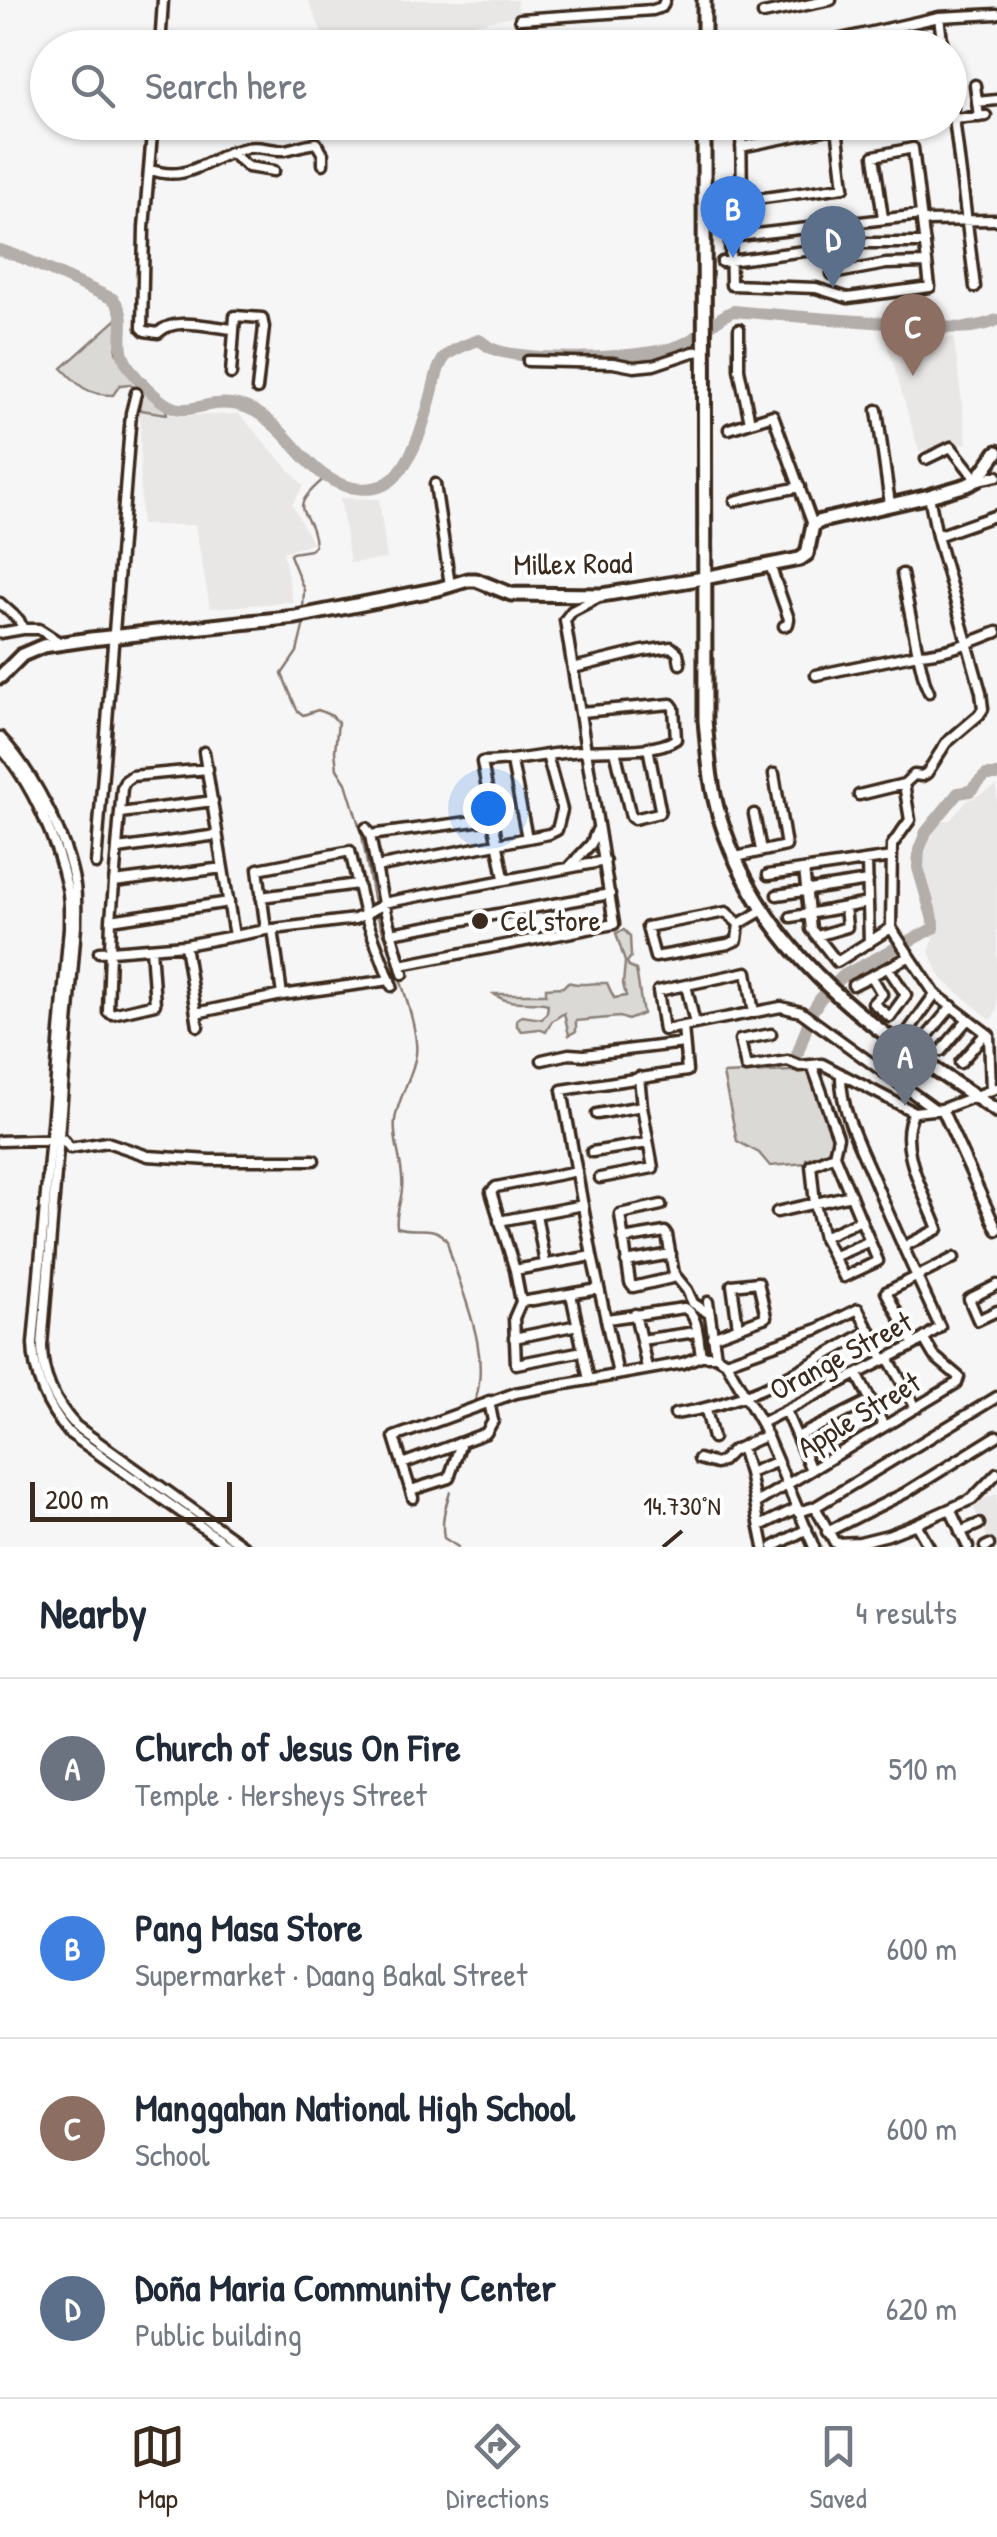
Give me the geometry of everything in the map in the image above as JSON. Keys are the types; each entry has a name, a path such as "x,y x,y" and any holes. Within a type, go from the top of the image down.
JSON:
{"street":[{"path":"161,30 163,0"},
{"path":"624,0 626,11"},
{"path":"520,18 653,10 662,8 665,0"},
{"path":"704,0 704,30"},
{"path":"763,14 831,0"},
{"path":"884,30 939,18 997,14"},
{"path":"939,18 941,30"},
{"path":"967,118 982,116 975,84"},
{"path":"977,102 997,100"},
{"path":"152,140 144,228 142,328 158,333 164,326 180,324 233,329"},
{"path":"704,140 705,720 709,767 720,818 763,910 802,962 914,1057 997,1110"},
{"path":"741,140 742,201 844,187 839,140"},
{"path":"741,147 775,140"},
{"path":"956,140 975,287"},
{"path":"149,169 161,174 185,172 248,147 286,150 316,142 323,164"},
{"path":"883,218 874,156 913,148 921,218 925,243 926,263 930,287 848,298 816,288 731,285 727,262 730,237 883,218 921,218 997,220"},
{"path":"230,152 248,167 274,171"},
{"path":"727,262 865,244 925,243"},
{"path":"832,274 886,264 926,263"},
{"path":"231,374 235,316 259,317 264,321 257,389"},
{"path":"739,330 739,369 750,422"},
{"path":"528,361 634,367 704,350"},
{"path":"96,864 130,413 136,393"},
{"path":"877,410 890,504"},
{"path":"729,429 773,415 813,525 997,476"},
{"path":"926,459 952,447 977,480"},
{"path":"977,480 997,452"},
{"path":"435,484 450,585"},
{"path":"735,502 766,492 800,488"},
{"path":"859,795 904,784 910,777 928,773 946,744 983,709 936,536 929,496"},
{"path":"936,536 997,515"},
{"name":"Millex Road","path":"0,678 32,650 60,644 296,616 476,580 511,594 602,594 704,578 800,559 807,554 813,525"},
{"path":"770,565 789,619 784,626"},
{"path":"902,574 930,692"},
{"path":"492,820 368,831 381,905 402,969 614,924 566,620 572,611 602,594"},
{"path":"0,603 23,629"},
{"path":"0,633 38,629 60,644"},
{"path":"816,675 930,654 997,632"},
{"path":"573,668 671,648 678,652 680,664"},
{"path":"504,878 482,762 670,744 676,739 671,704 581,712"},
{"path":"0,736 35,784 66,854 74,886 76,926 54,1139"},
{"path":"616,750 634,819 658,813 660,809 648,746"},
{"path":"0,747 29,787 59,858 69,901 34,1365 37,1380 52,1410 70,1432 230,1547"},
{"path":"204,752 234,936"},
{"path":"376,867 557,830 562,810 547,755"},
{"path":"512,762 527,838"},
{"path":"150,948 154,1004 108,1012 122,788 132,776 208,769"},
{"path":"736,857 786,846 774,774"},
{"path":"904,784 910,820 892,844 891,928 935,994 991,1032"},
{"path":"120,814 214,801"},
{"path":"754,814 761,850"},
{"path":"567,870 591,844 598,826"},
{"path":"118,850 218,835"},
{"path":"196,1012 282,995 391,983 357,884 350,851 258,869 282,995"},
{"path":"768,874 892,857"},
{"path":"99,952 356,919 381,905 605,861"},
{"path":"867,861 869,943"},
{"path":"114,882 223,868"},
{"path":"804,870 810,928 837,962 891,928"},
{"path":"777,895 868,881"},
{"path":"261,897 357,884"},
{"path":"391,933 610,894"},
{"path":"111,920 229,902"},
{"path":"790,917 868,904"},
{"path":"816,936 847,927 845,907"},
{"path":"739,924 763,910"},
{"path":"726,912 739,924 737,940 728,944 655,956 647,927 726,912"},
{"path":"184,944 198,1026"},
{"path":"853,985 909,957"},
{"path":"872,977 882,994 874,1004 890,1016 906,994 888,968"},
{"path":"754,1014 747,972 658,990 664,1030 754,1014 781,1007 811,1018 939,1110 997,1230"},
{"path":"686,984 695,1024"},
{"path":"909,1030 935,994"},
{"path":"924,1040 952,1006"},
{"path":"941,1052 968,1019"},
{"path":"618,1374 562,1090 687,1072 683,1026"},
{"path":"960,1064 991,1032"},
{"path":"771,1034 740,1040 746,1067 788,1061 800,1066 822,1064 914,1112 939,1110 994,1089 991,1032"},
{"path":"542,1060 684,1043"},
{"path":"812,1065 838,1136 834,1155 878,1261 844,1277 823,1237 810,1165 834,1155"},
{"path":"841,1074 840,1091 853,1130 917,1276"},
{"path":"600,1178 653,1168 639,1077"},
{"path":"597,1114 642,1106"},
{"path":"902,1247 938,1228 909,1154 908,1123 914,1112"},
{"path":"0,1141 54,1139 74,1148 108,1142 148,1156 210,1160 314,1160"},
{"path":"592,1152 648,1143"},
{"path":"577,1171 491,1192 522,1302 514,1318 516,1364 583,1350"},
{"path":"777,1212 851,1195"},
{"path":"499,1221 582,1205"},
{"path":"661,1206 620,1214 630,1283 633,1287 676,1277"},
{"path":"536,1214 546,1264"},
{"path":"823,1237 860,1220"},
{"path":"622,1239 663,1232 668,1235 676,1277 693,1303 708,1308 716,1356"},
{"path":"833,1257 870,1241"},
{"path":"626,1262 671,1254"},
{"path":"516,1270 592,1256"},
{"path":"45,1257 42,1360 58,1404 76,1426 244,1547"},
{"path":"914,1345 886,1292 954,1258"},
{"name":"Orange Street","path":"762,1423 914,1345 940,1327 917,1276"},
{"path":"712,1337 766,1317 758,1282 732,1285 738,1327"},
{"path":"997,1286 969,1298 969,1302 978,1320 997,1311"},
{"path":"522,1302 599,1289"},
{"path":"571,1294 588,1380"},
{"path":"606,1319 684,1308 694,1314 700,1356"},
{"path":"726,1362 858,1310 916,1408"},
{"path":"635,1314 647,1368"},
{"path":"514,1338 578,1325"},
{"path":"675,1414 706,1410 747,1397 870,1330"},
{"path":"641,1340 696,1332"},
{"name":"Apple Street","path":"756,1503 956,1383 959,1377 934,1356 924,1339"},
{"path":"461,1443 449,1478 412,1494 394,1437 515,1393 716,1356 726,1362 762,1423 814,1547"},
{"path":"856,1374 884,1426"},
{"path":"760,1526 816,1507 997,1398"},
{"path":"797,1437 871,1400"},
{"path":"402,1464 486,1433 493,1420 489,1401"},
{"path":"706,1410 713,1438"},
{"path":"786,1412 811,1470"},
{"path":"699,1458 716,1464 767,1435"},
{"path":"828,1532 905,1493 997,1436"},
{"path":"741,1447 764,1547"},
{"path":"749,1473 776,1462"},
{"path":"816,1507 835,1542 860,1542 888,1535 972,1498 997,1473"},
{"path":"950,1508 968,1547"},
{"path":"916,1524 929,1547"},
{"path":"960,1532 979,1524"},
{"path":"772,1547 806,1529"}],"shaded area":[{"path":"308,0 517,0 519,15 442,30 321,30"},
{"path":"117,319 116,352 167,414 141,410 133,402 138,392 130,384 120,385 113,395 96,393 62,368"},
{"path":"954,338 967,443 919,451 887,343"},
{"path":"140,410 180,416 239,414 304,486 292,504 312,543 283,552 293,602 210,608 195,525 141,525"},
{"path":"340,498 379,499 387,559 350,563"},
{"path":"997,786 997,1010 991,1020 942,979 929,952 938,924 922,866 927,844 941,820 950,820 968,800"},
{"path":"624,930 630,936 631,957 627,962 636,970 643,1014 628,1020 620,1017 576,1021 576,1031 569,1035 564,1013 552,1021 546,1032 522,1031 517,1019 542,1019 548,1004 513,1002 494,994 546,994 546,988 563,987 568,982 607,983 614,998 626,996 625,962 616,933"},
{"path":"814,1070 835,1137 827,1152 806,1159 806,1163 770,1166 759,1153 737,1141 723,1074"},
{"path":"997,1493 997,1547 992,1547 972,1505"}],"waterway":[{"path":"0,250 113,299 122,317 122,350 127,363 166,404 179,409 222,404 248,408 273,424 325,476 361,489 380,486 396,476 418,437 442,361 479,340 509,353 587,358 681,345 733,311 951,328 997,320"},
{"path":"303,609 304,590 290,555 315,546 302,505 326,477"},
{"path":"304,623 297,652 282,674 297,710 303,715 318,710 338,722 337,769 346,783 362,835 374,904"},
{"path":"797,1055 812,1012 844,975 934,928 918,868 926,832 958,793 970,791 986,775 997,775"},
{"path":"376,912 402,983 416,1041 414,1062 395,1120 402,1180 397,1227 430,1230 447,1241 477,1341 480,1361 475,1402"},
{"path":"450,1492 443,1520 444,1538 458,1547"}],"place":[{"name":"Pang Masa Store","path":"733,258"},
{"name":"Doña Maria Community Center","path":"833,288"},
{"name":"Manggahan National High School","path":"913,376"},
{"name":"Cel store","path":"480,921"},
{"name":"Church of Jesus On Fire","path":"905,1106"}]}
